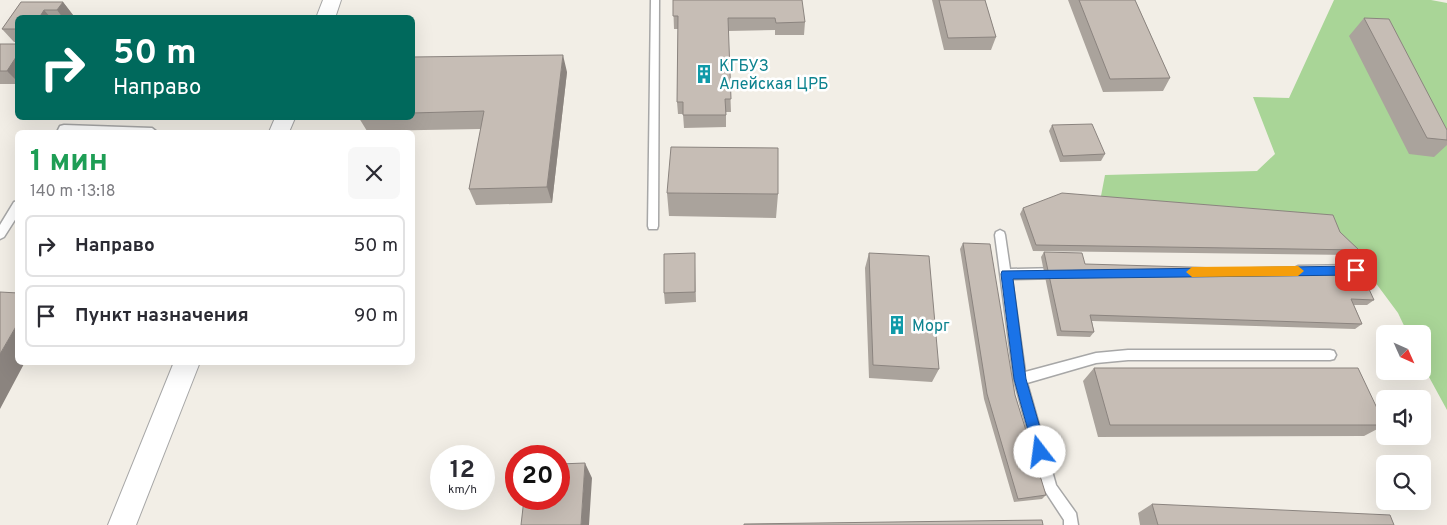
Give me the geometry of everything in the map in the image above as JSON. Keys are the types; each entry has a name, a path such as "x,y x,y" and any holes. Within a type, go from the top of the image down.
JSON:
{"street":[{"path":"326,15 332,0"},
{"path":"122,525 186,365"}],"lane":[{"path":"653,226 656,0"},
{"path":"63,130 93,130"},
{"path":"0,234 15,211"},
{"path":"1000,235 1020,379 1050,488 1071,518 1070,525"},
{"path":"1286,271 1356,270"},
{"path":"1006,274 1076,273"},
{"path":"1020,379 1096,358 1128,355 1330,355"}],"green space":[{"path":"1334,0 1431,0 1447,3 1447,410 1431,380 1431,325 1404,325 1398,313 1358,259 1319,234 1069,213 1101,196 1105,175 1257,171 1275,154 1253,97 1289,98"}],"building":[{"name":"КГБУЗ Алейская ЦРБ","path":"673,0 802,0 805,22 776,23 775,18 728,18 731,99 725,99 726,115 683,115 683,102 677,102 678,16 673,16"},
{"path":"939,0 985,0 996,37 948,38"},
{"path":"1079,0 1135,0 1170,78 1110,79"},
{"path":"21,2 63,2 57,10 44,10 41,15 15,15 15,29 2,29"},
{"path":"1364,18 1389,19 1447,130 1447,140 1427,138"},
{"path":"0,44 15,44 15,59 7,71 0,71"},
{"path":"563,55 547,187 469,189 484,111 415,113 415,57"},
{"path":"1092,124 1105,154 1063,156 1052,125"},
{"path":"671,147 778,148 778,194 667,193"},
{"path":"1062,193 1333,215 1340,232 1359,250 1036,245 1023,208"},
{"path":"963,243 990,244 1015,395 1046,495 1018,499 987,394"},
{"path":"1044,252 1082,253 1085,264 1361,272 1374,300 1351,299 1362,324 1090,315 1094,332 1061,331"},
{"path":"695,253 695,292 664,293 664,254"},
{"name":"Морг","path":"869,253 929,256 939,369 873,365"},
{"path":"0,292 15,293 15,328 0,354"},
{"path":"1094,368 1358,368 1376,406 1376,425 1110,425"},
{"path":"585,463 581,525 521,525 523,510 570,510 570,464"},
{"path":"1152,504 1390,515 1394,525 1158,525"},
{"path":"1042,520 1043,525 744,525 744,524"}],"slow traffic":[{"path":"1192,272 1298,271"}],"place":[{"name":"КГБУЗ Алейская ЦРБ","path":"704,74"},
{"name":"Морг","path":"897,325"}],"route":[{"path":"1040,452 1020,379 1006,274 1356,270"}]}
